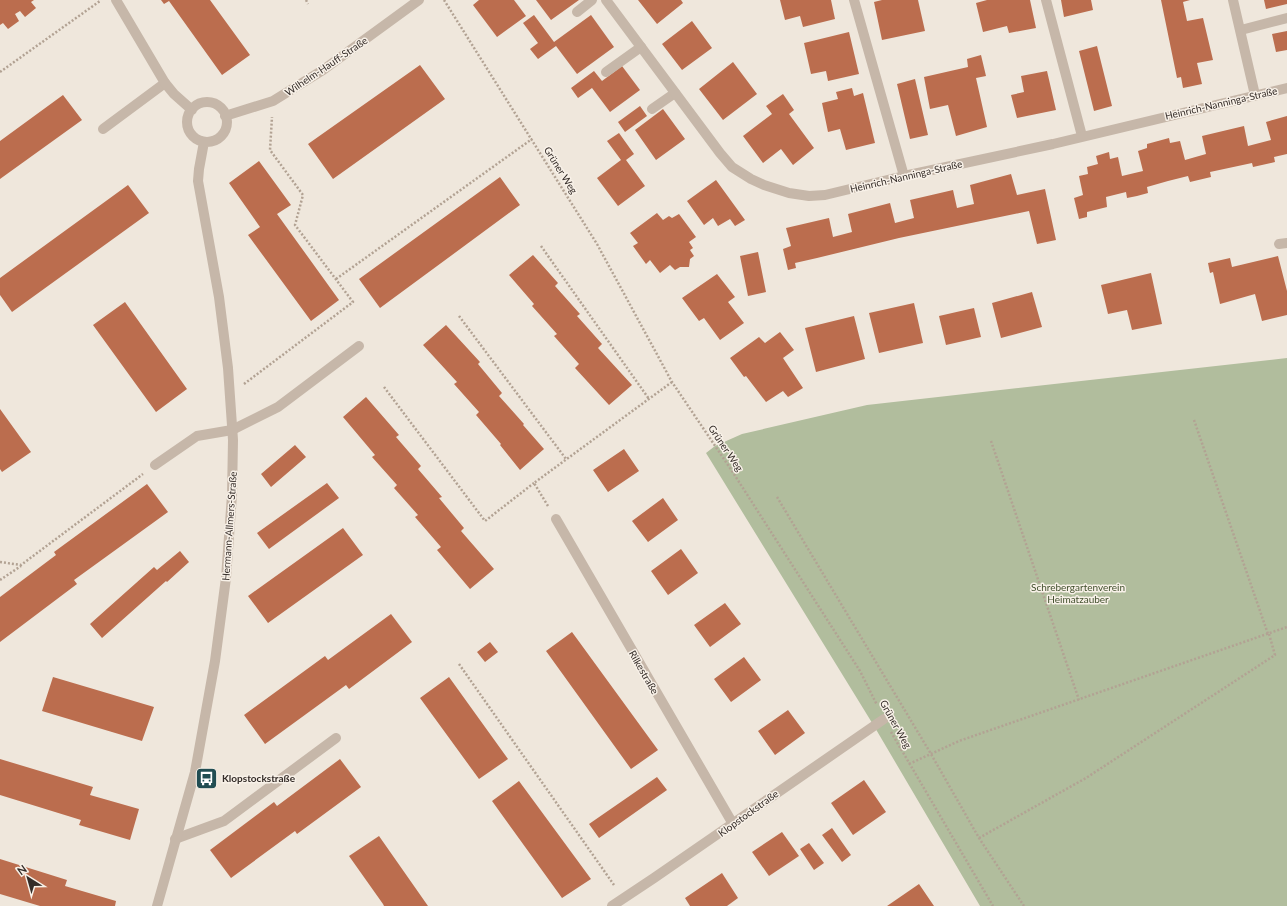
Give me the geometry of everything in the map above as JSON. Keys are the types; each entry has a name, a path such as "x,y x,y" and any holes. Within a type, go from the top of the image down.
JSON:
{"street":[{"path":"116,0 165,83 174,94 192,110"},
{"name":"Wilhelm-Hauff-Straße","path":"226,116 273,102 323,70 419,0"},
{"path":"577,12 592,0"},
{"name":"Heinrich-Nanninga-Straße","path":"606,0 732,167 764,185 789,193 808,196 824,195 1053,144 1287,88"},
{"path":"854,0 904,176"},
{"path":"1046,0 1082,136"},
{"path":"1233,0 1255,95"},
{"path":"1240,30 1287,18"},
{"path":"606,72 641,47"},
{"path":"103,129 165,83"},
{"path":"652,109 675,93"},
{"path":"208,103 219,107 226,116 225,130 217,140 204,142 198,140 190,132 187,121 188,115 196,106 208,103"},
{"name":"Hermann-Allmers-Straße","path":"157,906 195,772 215,661 226,578 232,495 232,430 228,368 219,297 198,181 204,142"},
{"path":"155,465 197,436 232,430 278,407 358,346"},
{"name":"Rilkestraße","path":"556,519 733,824"},
{"name":"Klopstockstraße","path":"612,906 884,719"},
{"path":"176,839 224,821 336,738"}],"path":[{"path":"0,72 102,0"},
{"path":"306,0 308,4"},
{"name":"Grüner Weg","path":"444,0 597,244 672,382 732,471 860,671 909,764 993,906"},
{"path":"230,396 353,302 295,225 303,195 270,150 273,102"},
{"path":"336,279 532,139"},
{"path":"541,246 649,399"},
{"path":"459,316 566,459"},
{"path":"384,387 485,520 672,382"},
{"path":"979,838 1086,778 1275,655 1194,420"},
{"path":"990,441 1079,700"},
{"path":"0,580 155,465"},
{"path":"534,483 556,519"},
{"path":"777,497 979,838 1024,906"},
{"path":"0,562 21,565"},
{"path":"909,764 959,741 1287,627"},
{"path":"459,664 623,899"}],"green space":[{"name":"Schrebergartenverein Heimatzauber","path":"1287,358 1287,906 980,906 874,726 706,453 715,446 742,434 867,405"}],"building":[{"path":"0,0 34,0 31,2 36,8 25,17 20,11 15,14 19,21 8,29 3,23 0,25"},
{"path":"161,0 210,0 250,55 222,75 169,1 164,4"},
{"path":"479,0 514,0 526,16 497,37 473,5"},
{"path":"536,0 579,0 551,20"},
{"path":"638,0 681,0 683,3 657,24"},
{"path":"780,0 831,0 835,19 803,27 800,16 785,20"},
{"path":"882,0 918,0 925,31 882,40 874,2"},
{"path":"987,0 1030,0 1036,28 1009,33 1007,26 983,32 976,3"},
{"path":"1061,0 1091,0 1093,10 1064,17"},
{"path":"1161,0 1190,0 1183,2 1187,21 1203,18 1213,60 1197,63 1202,84 1183,88 1181,77 1177,78"},
{"path":"1264,0 1287,0 1287,4 1266,9"},
{"path":"534,15 554,42 591,15 614,47 577,74 556,46 538,59 530,49 538,43 523,23"},
{"path":"692,21 712,48 682,70 662,44"},
{"path":"1287,31 1287,50 1276,52 1272,34"},
{"path":"849,32 859,74 828,81 826,71 811,74 804,43"},
{"path":"1097,46 1112,106 1094,111 1079,51"},
{"path":"981,55 986,76 976,78 987,127 956,136 948,105 930,109 924,77 968,67 967,59"},
{"path":"733,62 757,94 723,120 699,89"},
{"path":"420,65 445,99 333,179 308,144"},
{"path":"622,66 640,90 610,112 592,88 578,98 571,88 594,71 602,81"},
{"path":"1047,71 1056,110 1017,118 1011,95 1024,92 1021,76"},
{"path":"915,79 928,135 910,139 897,84"},
{"path":"852,88 854,96 863,93 875,143 846,150 840,129 828,132 822,103 838,99 836,92"},
{"path":"783,94 794,110 789,114 814,148 793,165 781,149 763,163 743,136 772,114 766,106"},
{"path":"63,95 82,120 0,179 0,141"},
{"path":"640,106 647,116 625,132 618,122"},
{"path":"663,109 685,139 656,160 635,130"},
{"path":"1287,116 1287,154 1274,157 1275,162 1253,167 1252,163 1210,172 1211,177 1190,182 1188,176 1147,187 1148,193 1137,196 1127,198 1126,192 1106,197 1107,207 1087,212 1087,217 1079,219 1074,198 1083,195 1079,176 1088,174 1087,167 1098,164 1096,156 1109,152 1110,159 1118,157 1122,176 1143,171 1138,151 1147,148 1147,144 1169,138 1170,143 1180,141 1185,160 1206,154 1202,136 1244,126 1248,146 1271,140 1266,122"},
{"path":"619,133 634,154 626,160 645,186 618,206 597,178 621,160 607,141"},
{"path":"259,161 291,205 277,214 339,300 311,321 248,235 260,227 229,183"},
{"path":"1011,174 1017,195 1045,189 1056,240 1037,244 1029,211 899,238 795,263 796,268 788,270 783,249 791,246 786,228 829,218 833,237 852,232 848,214 890,203 895,223 914,218 910,200 953,190 957,208 974,204 970,185"},
{"path":"500,177 520,205 380,308 359,279"},
{"path":"716,180 745,220 735,226 730,219 718,226 713,218 704,225 687,201"},
{"path":"128,185 149,213 12,312 0,295 0,278"},
{"path":"657,213 663,220 669,216 672,218 679,214 696,237 689,242 693,248 690,250 694,256 690,259 689,267 680,267 675,270 670,265 660,273 650,260 646,264 633,246 638,243 630,233"},
{"path":"758,252 766,292 748,296 740,256"},
{"path":"533,255 558,283 555,286 580,314 577,316 602,344 598,348 632,385 609,405 575,368 579,364 554,336 557,334 532,306 534,304 509,275"},
{"path":"1278,256 1287,291 1287,315 1262,321 1255,294 1220,304 1213,272 1210,273 1208,263 1230,258 1232,267"},
{"path":"1151,273 1162,324 1132,330 1127,310 1108,314 1101,285"},
{"path":"717,274 735,297 728,302 744,323 720,340 704,318 699,321 682,298"},
{"path":"1032,292 1042,327 1001,338 992,303"},
{"path":"125,302 187,389 156,412 93,325"},
{"path":"914,303 923,343 879,353 869,313"},
{"path":"974,308 981,337 946,345 939,316"},
{"path":"854,316 865,359 816,372 805,328"},
{"path":"446,325 480,362 478,364 502,393 499,396 544,449 520,470 500,445 501,444 476,415 479,412 454,384 457,382 423,345"},
{"path":"780,332 794,350 783,358 803,388 788,397 783,391 766,402 730,358 759,337 765,343"},
{"path":"366,397 399,435 396,437 421,466 418,469 442,497 439,498 464,528 461,531 494,569 470,589 437,550 441,547 415,517 418,515 394,488 397,485 372,457 375,455 343,417"},
{"path":"0,409 31,452 2,472 0,469"},
{"path":"295,445 306,457 271,487 261,474"},
{"path":"624,449 639,471 608,492 593,470"},
{"path":"327,483 339,498 269,549 257,533"},
{"path":"147,484 168,512 74,580 77,584 0,642 0,597 56,555 54,552"},
{"path":"663,498 678,520 648,542 632,521"},
{"path":"343,528 363,555 268,623 248,596"},
{"path":"681,549 698,573 668,595 651,571"},
{"path":"180,551 189,562 102,638 90,624 154,567 157,570"},
{"path":"725,603 741,624 710,647 694,625"},
{"path":"391,614 412,642 349,689 346,685 265,744 244,715 325,656 328,660"},
{"path":"572,632 658,750 631,769 546,651"},
{"path":"490,642 498,652 485,662 477,652"},
{"path":"744,657 761,680 731,702 714,679"},
{"path":"53,677 154,707 142,741 42,711"},
{"path":"449,677 508,759 479,779 420,698"},
{"path":"788,710 805,733 775,755 758,731"},
{"path":"0,759 93,787 90,795 139,809 130,840 79,825 81,820 0,795"},
{"path":"340,759 361,787 297,834 295,831 231,878 210,850 274,802 277,806"},
{"path":"657,777 667,790 599,838 589,824"},
{"path":"864,780 886,812 853,835 831,803"},
{"path":"519,781 591,879 562,898 492,801"},
{"path":"832,828 851,855 842,862 822,835"},
{"path":"782,832 799,856 769,876 752,852"},
{"path":"379,836 428,906 384,906 349,856"},
{"path":"809,843 824,863 814,870 800,849"},
{"path":"0,859 67,880 65,886 116,901 115,906 40,906 0,894"},
{"path":"722,873 738,898 727,906 690,906 685,898"},
{"path":"919,884 934,906 887,906"}],"place":[{"name":"Klopstockstraße","path":"207,778"}]}
